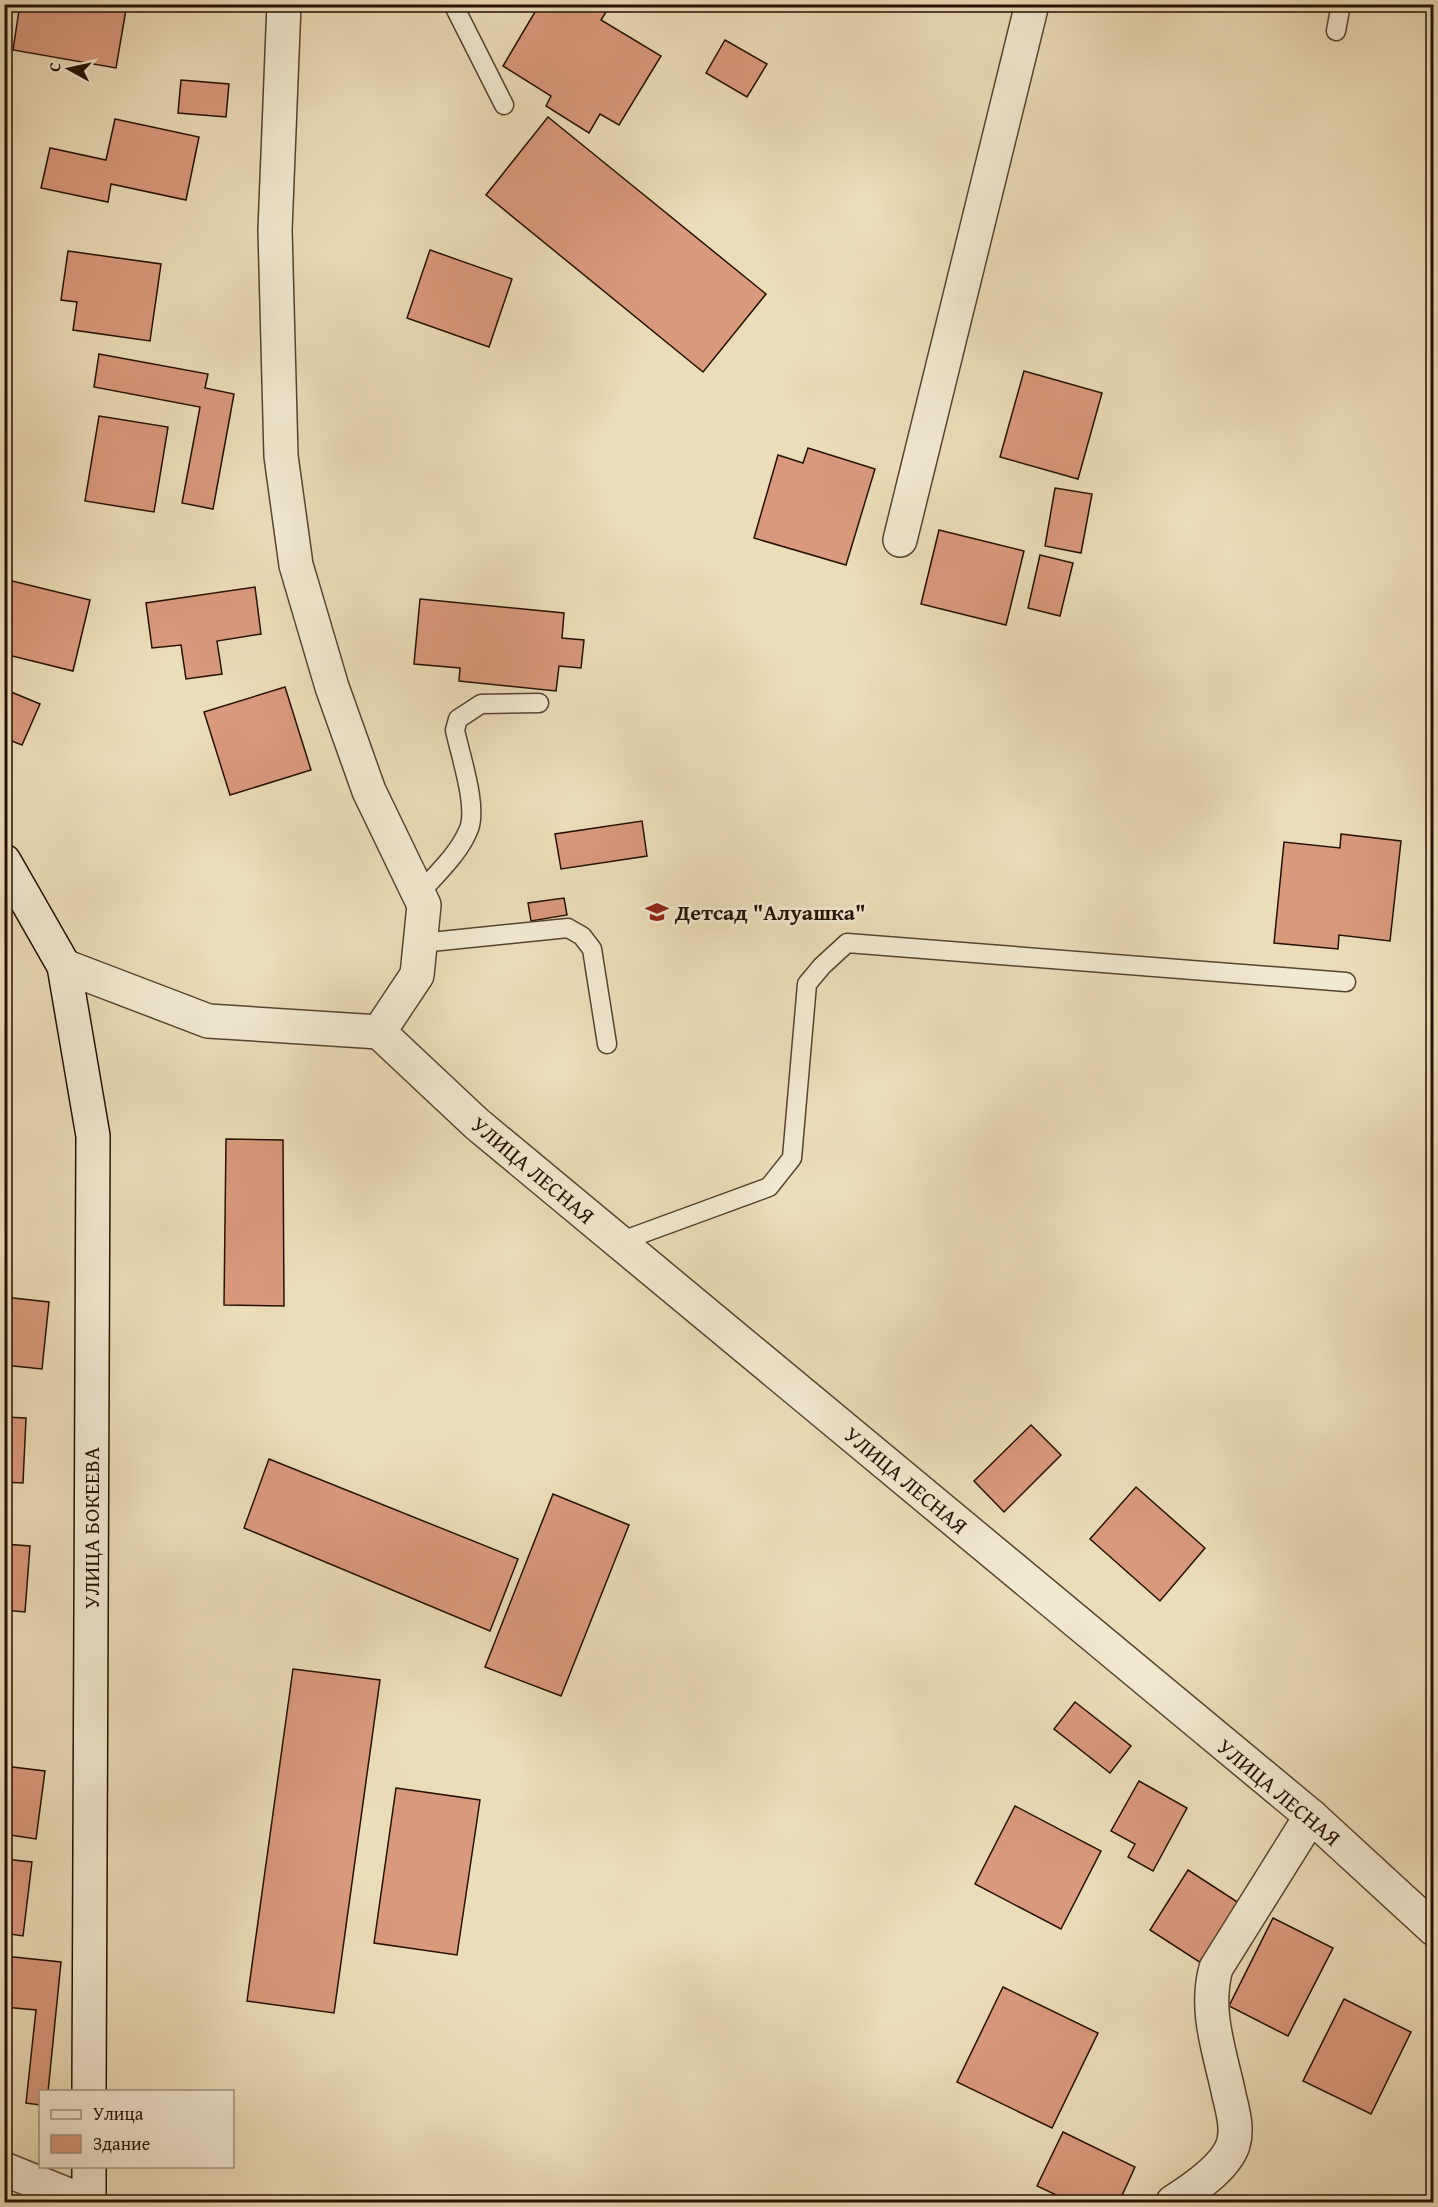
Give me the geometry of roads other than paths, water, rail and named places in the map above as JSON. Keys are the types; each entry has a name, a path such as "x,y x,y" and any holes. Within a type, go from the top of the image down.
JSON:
{"street":[{"path":"4,861 64,966 208,1021 379,1032 417,975 424,904 369,791 332,687 296,565 281,456 275,230 284,4"},
{"path":"900,540 1032,4"},
{"name":"УЛИЦА БОКЕЕВА","path":"64,966 93,1136 89,2090"},
{"name":"УЛИЦА ЛЕСНАЯ","path":"379,1032 477,1124 1311,1816 1434,1929"},
{"path":"1173,2202 1191,2191 1223,2163 1233,2146 1236,2125 1210,2010 1211,1987 1216,1968 1311,1816"},
{"path":"4,2169 87,2202 89,2168"}],"lane":[{"path":"453,4 504,105"},
{"path":"1336,31 1341,4"},
{"path":"419,894 469,831 473,811 454,730 458,719 481,704 539,703"},
{"path":"420,943 568,928 582,936 592,949 607,1044"},
{"path":"619,1242 769,1187 792,1158 807,984 822,966 847,943 1346,981"}],"place":[{"name":"Детсад \"Алуашка\"","path":"657,912"}]}
